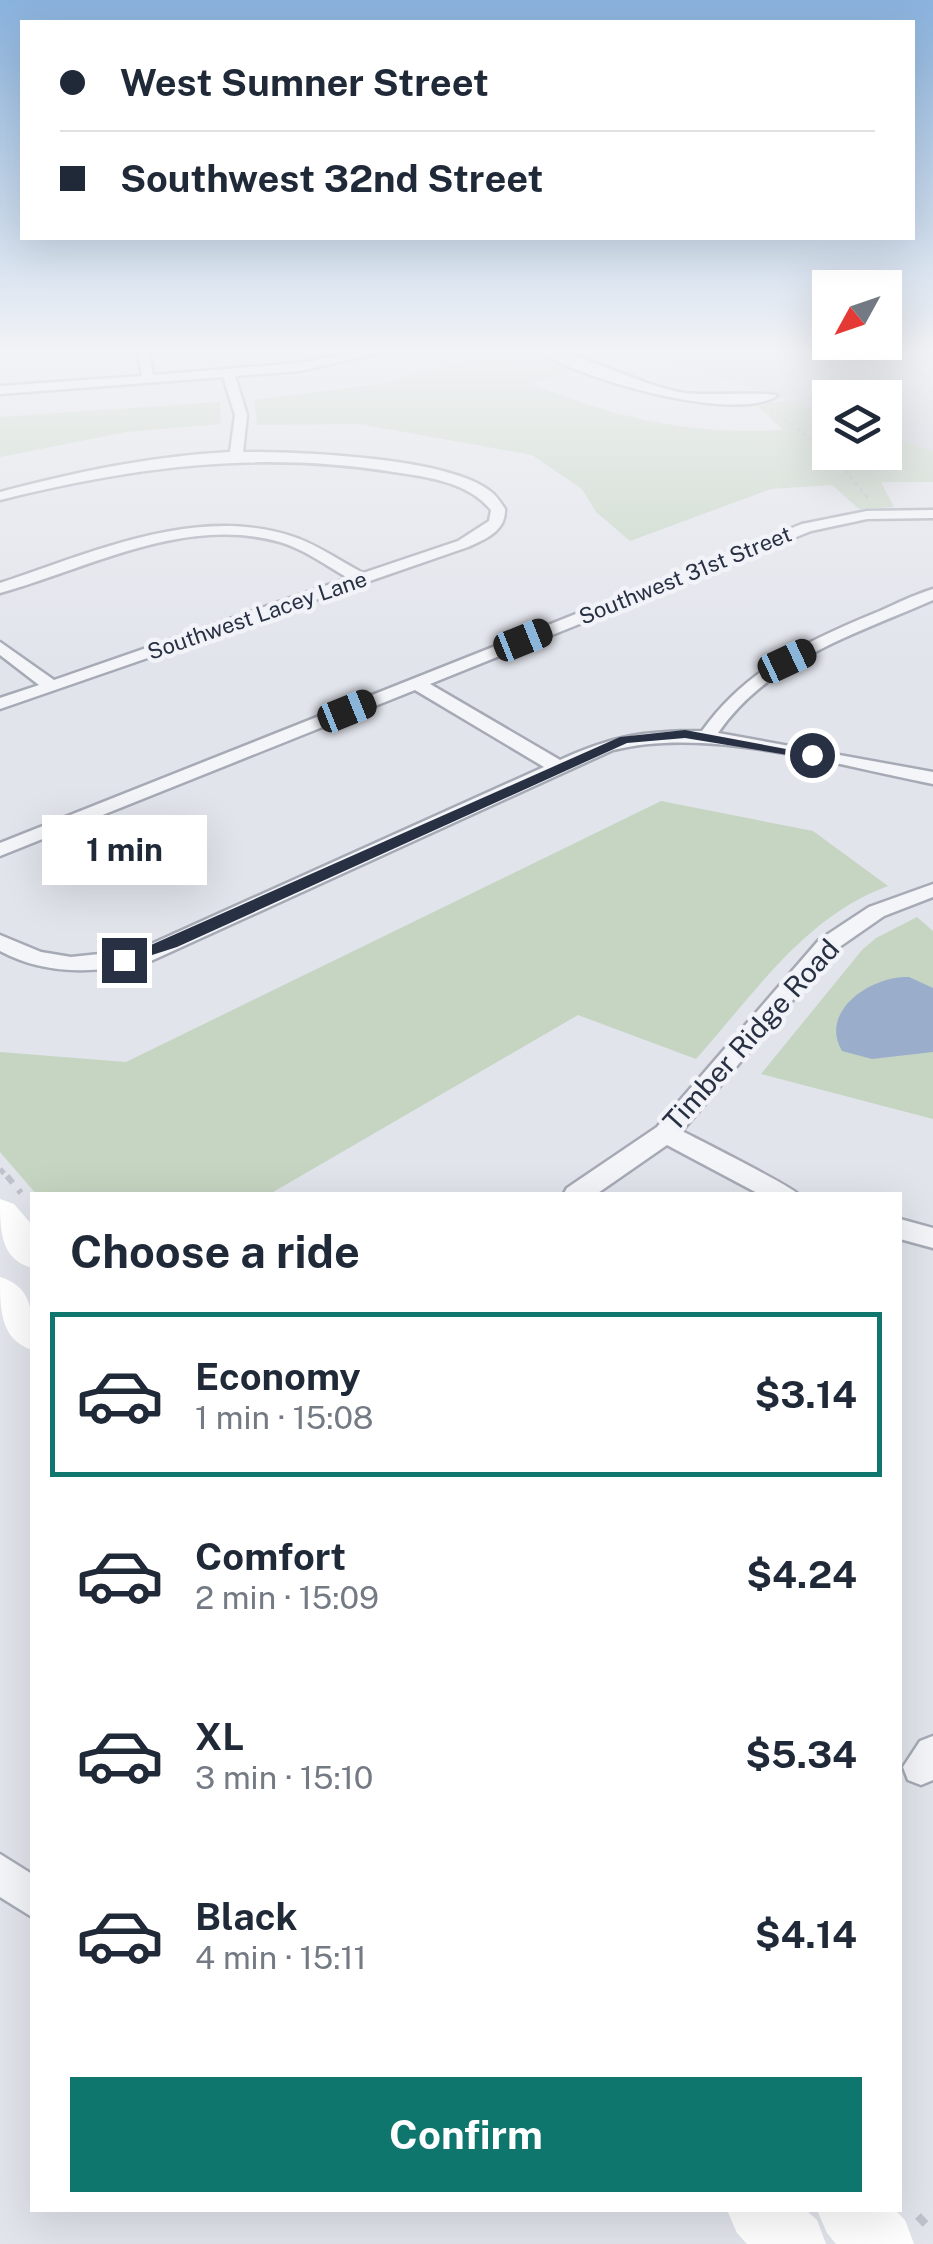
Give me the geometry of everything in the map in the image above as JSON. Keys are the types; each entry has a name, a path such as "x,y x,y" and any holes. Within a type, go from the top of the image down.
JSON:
{"main road":[{"path":"11,1204 30,1248"},
{"path":"0,1293 30,1331"},
{"path":"762,2212 794,2244"},
{"path":"852,2212 881,2244"}],"street":[{"path":"0,496 120,467 236,456 236,453"},
{"name":"Southwest Lacey Lane","path":"0,704 478,538 496,524 498,508 476,488 416,473 326,459 236,456"},
{"name":"Southwest 31st Street","path":"0,850 807,527 867,515 933,514"},
{"path":"0,588 177,535 235,530 292,542 361,579"},
{"path":"707,736 734,697 770,670 933,594"},
{"path":"0,647 51,686"},
{"path":"416,683 558,767"},
{"path":"0,942 37,959 84,964 144,955 624,739 664,734 707,736 933,778"},
{"name":"Timber Ridge Road","path":"580,1192 666,1133 828,945 866,916 933,890"},
{"path":"666,1133 743,1177 779,1192"},
{"path":"902,1230 933,1238"},
{"path":"0,1873 30,1896"}],"path":[{"path":"829,453 858,488"},
{"path":"0,1170 11,1204"}],"green space":[{"path":"519,453 812,453 812,470 902,470 902,453 933,453 933,482 881,482 894,507 859,509 832,485 771,489 630,541 596,512 582,489 532,455"},
{"path":"661,801 813,831 888,886 858,899 806,937 696,1059 578,1015 273,1192 34,1192 0,1152 0,1052 126,1062"},
{"path":"917,917 933,931 933,1119 761,1074 862,950 876,938"}],"water":[{"path":"909,977 933,988 933,1052 872,1059 842,1051 837,1022 843,1009 880,982"}],"route":[{"path":"124,960 172,944 624,739 685,734 812,755"}]}
